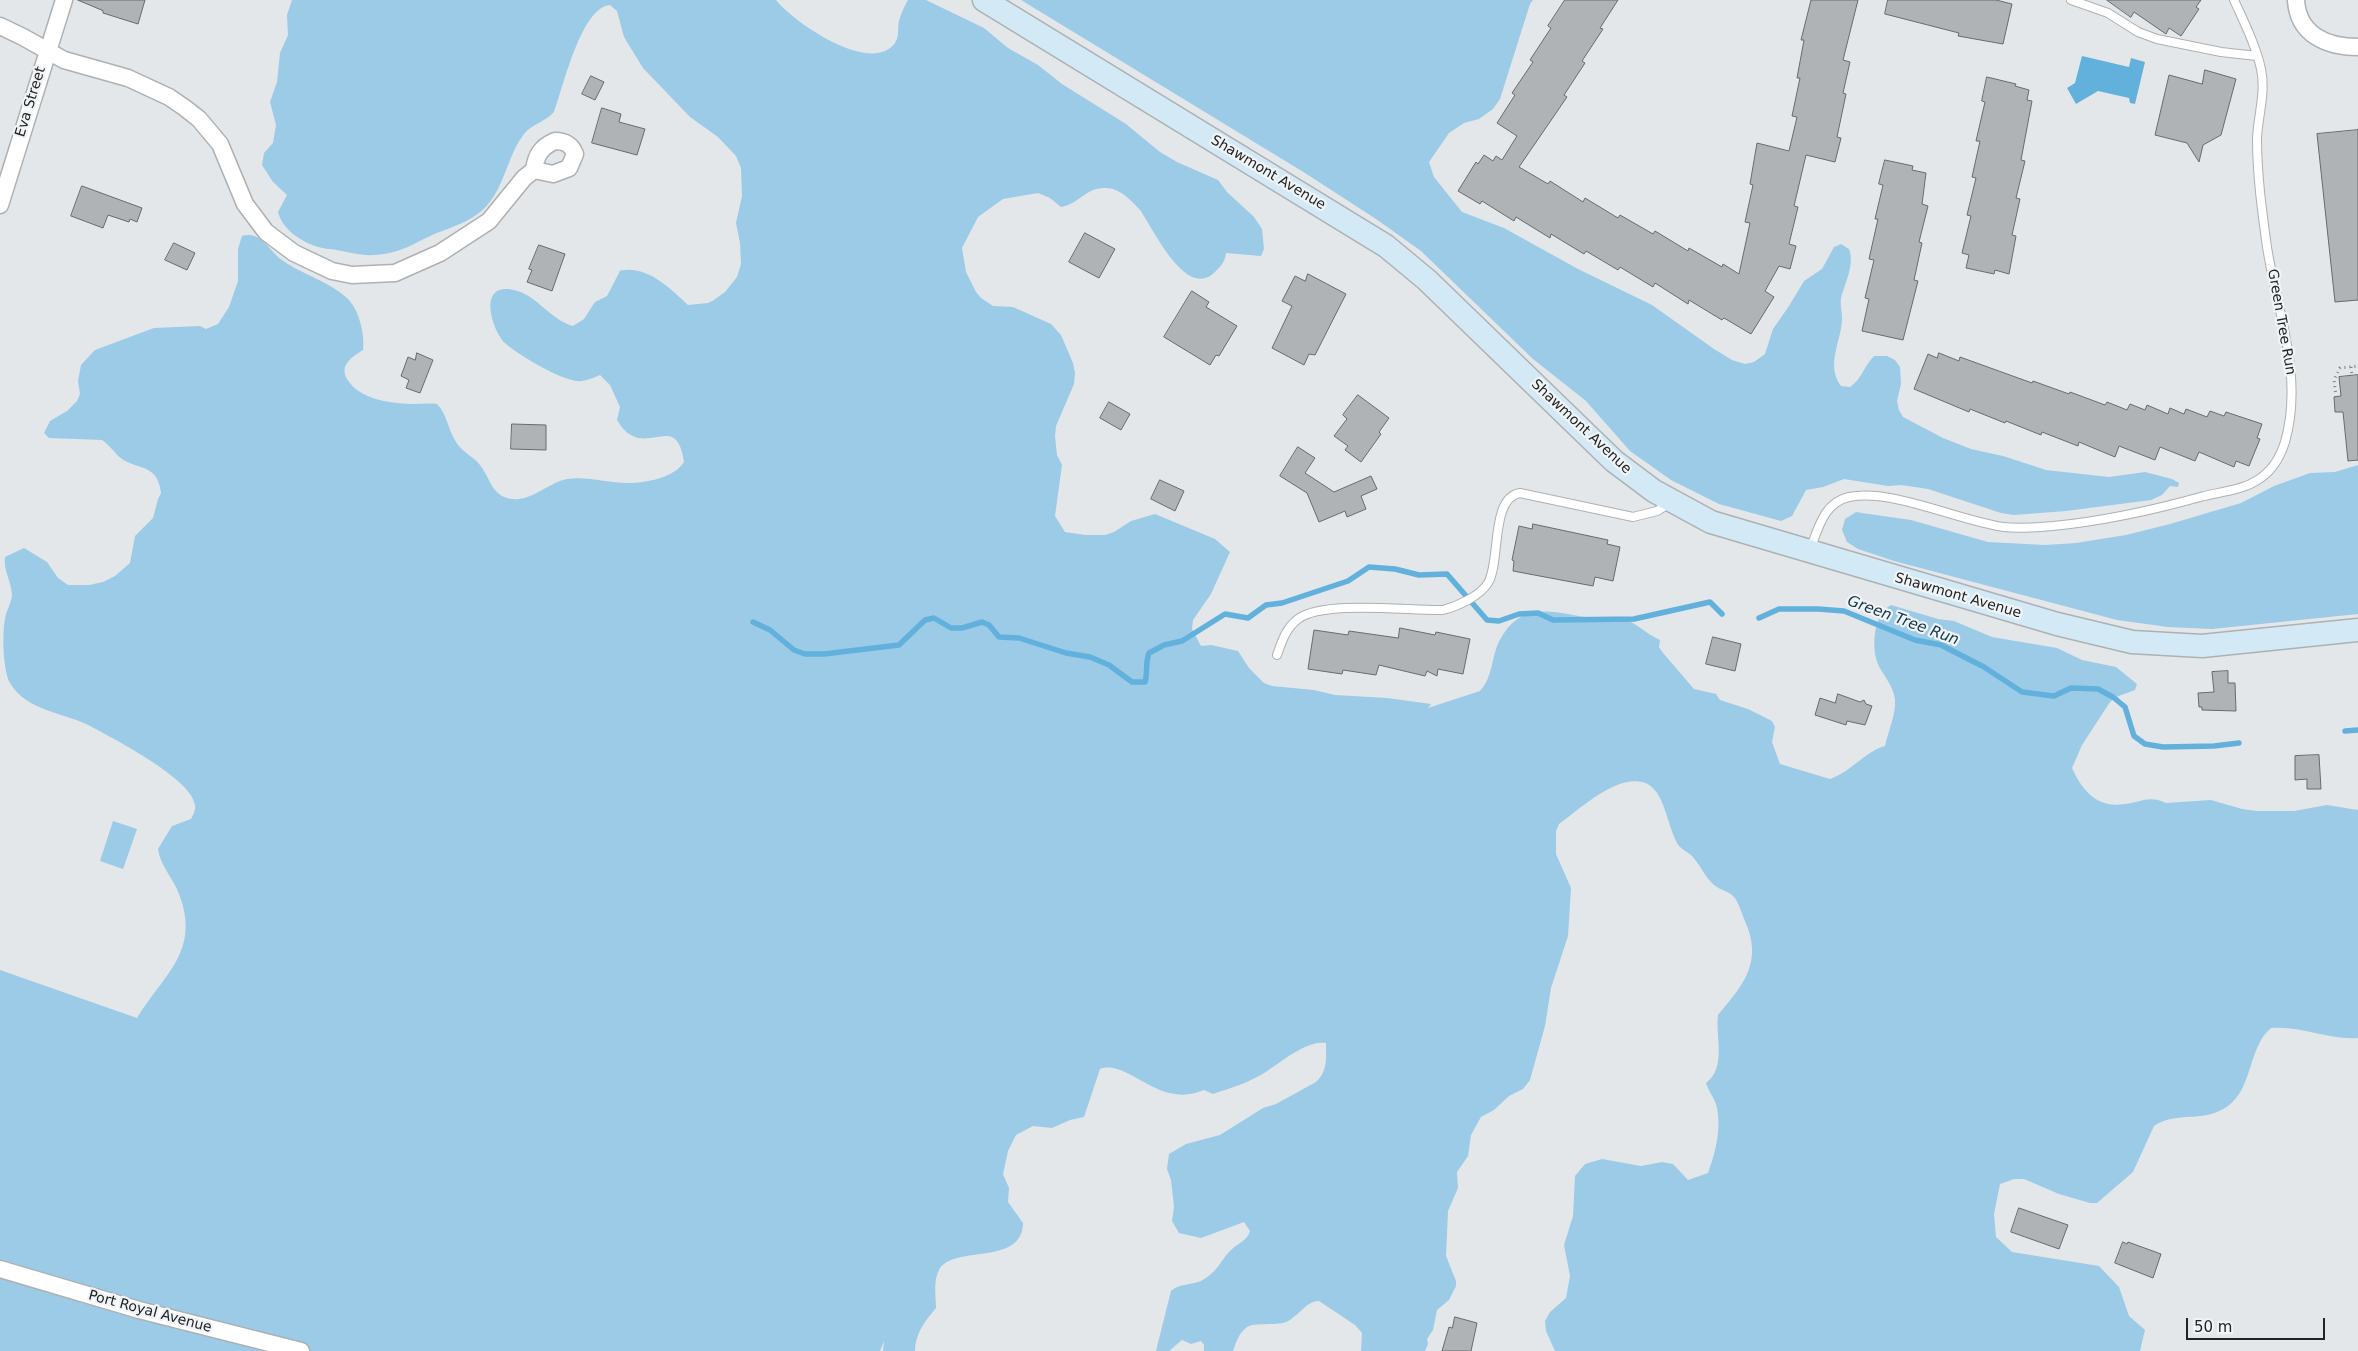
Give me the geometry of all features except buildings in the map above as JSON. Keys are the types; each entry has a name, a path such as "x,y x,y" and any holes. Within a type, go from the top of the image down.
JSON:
{"main road":[{"name":"Shawmont Avenue","path":"984,0 1386,246 1427,280 1614,461 1671,502 1729,529 2057,624 2132,642 2180,646 2212,645 2358,630"}],"street":[{"name":"Eva Street","path":"0,205 46,51 64,0"},
{"path":"2296,0 2296,9 2305,27 2320,41 2331,45 2358,47"},
{"path":"0,26 23,36 64,60 128,78 185,108 199,119 220,144 245,204 266,232 294,253 332,271 352,276 395,273 440,253 489,221 524,178 534,170"},
{"name":"Port Royal Avenue","path":"0,1269 174,1320 301,1351"}],"lane":[{"path":"2071,0 2108,14 2138,32 2157,39 2221,52 2257,56"},
{"name":"Green Tree Run","path":"1810,552 1820,523 1830,506 1850,496 1886,498 2006,527 2033,527 2094,521 2164,507 2252,483 2272,467 2281,451 2289,422 2292,373 2268,250 2258,184 2257,135 2262,79 2257,56 2234,0"},
{"path":"1277,654 1292,624 1299,618 1320,610 1436,610 1456,606 1483,589 1492,575 1504,505 1513,494 1520,493 1634,517 1656,512 1671,502"}],"path":[{"path":"2351,366 2352,376"},
{"path":"2336,397 2334,380 2340,368 2358,366"}],"shaded area":[{"path":"292,0 776,0 798,21 815,32 851,50 869,53 884,52 895,43 899,21 908,0 926,0 984,28 1008,48 1038,65 1062,84 1126,124 1160,152 1177,162 1218,180 1227,192 1254,217 1262,229 1264,249 1261,256 1226,253 1225,259 1215,272 1204,278 1193,277 1182,270 1172,259 1140,210 1134,204 1117,190 1104,188 1091,191 1074,202 1061,207 1050,198 1038,193 1003,199 978,217 962,248 966,272 981,298 993,306 1013,307 1051,324 1061,335 1073,363 1075,373 1074,384 1056,426 1055,436 1057,455 1062,465 1055,516 1065,532 1105,535 1114,532 1131,521 1155,514 1215,539 1230,552 1211,594 1193,620 1192,629 1201,646 1211,645 1238,651 1249,668 1264,683 1272,686 1314,690 1335,695 1387,698 1431,704 1428,708 1480,691 1488,679 1495,651 1501,638 1510,625 1520,617 1531,613 1554,612 1593,618 1622,619 1631,622 1660,640 1659,647 1663,653 1694,689 1716,694 1720,700 1748,709 1772,721 1775,727 1772,742 1780,764 1830,779 1845,772 1870,753 1885,746 1893,717 1895,700 1892,689 1876,658 1874,644 1876,628 1881,614 1891,605 1938,619 1954,621 1992,637 2057,648 2082,660 2116,667 2137,684 2135,690 2116,697 2110,702 2082,745 2072,768 2081,784 2099,801 2115,805 2150,799 2166,803 2211,800 2242,809 2257,811 2294,811 2327,805 2358,810 2358,1038 2336,1037 2294,1029 2271,1028 2258,1046 2247,1078 2236,1098 2219,1111 2200,1116 2181,1117 2163,1121 2154,1126 2133,1172 2097,1203 2090,1203 2059,1194 2024,1179 2014,1179 2000,1184 1994,1214 1996,1237 2012,1252 2099,1266 2119,1287 2129,1316 2145,1330 2140,1351 1555,1351 1546,1331 1545,1321 1550,1312 1566,1298 1570,1276 1564,1245 1573,1216 1575,1176 1585,1164 1602,1159 1641,1166 1662,1162 1673,1164 1688,1180 1708,1173 1716,1148 1718,1112 1706,1083 1716,1069 1718,1060 1718,1015 1743,982 1751,961 1750,936 1736,899 1730,893 1714,885 1691,855 1679,846 1656,792 1642,782 1631,781 1620,784 1598,795 1559,824 1556,831 1556,854 1571,888 1568,936 1551,988 1545,1026 1530,1080 1523,1089 1509,1096 1494,1110 1481,1117 1471,1135 1468,1156 1457,1172 1458,1188 1448,1211 1446,1256 1456,1281 1456,1286 1449,1300 1437,1310 1433,1330 1427,1339 1428,1344 1425,1351 1361,1351 1362,1333 1355,1325 1319,1301 1306,1306 1286,1322 1247,1327 1240,1335 1233,1351 1204,1351 1204,1345 1201,1341 1191,1344 1182,1340 1169,1351 1156,1351 1171,1291 1177,1287 1207,1278 1227,1254 1247,1237 1250,1231 1244,1222 1201,1238 1179,1233 1172,1221 1174,1207 1171,1180 1167,1169 1169,1154 1186,1144 1220,1135 1263,1108 1276,1104 1316,1082 1323,1073 1326,1059 1326,1043 1317,1043 1299,1050 1252,1080 1213,1094 1204,1090 1187,1094 1172,1094 1158,1089 1122,1070 1100,1069 1084,1117 1070,1120 1052,1128 1033,1126 1016,1135 1008,1151 1003,1174 1009,1188 1008,1202 1023,1223 1020,1237 1011,1245 1000,1250 958,1258 947,1262 939,1270 935,1284 936,1308 919,1333 915,1351 883,1351 884,1341 880,1351 0,1351 0,970 137,1018 176,961 186,931 185,914 179,894 161,861 158,849 172,826 191,819 195,805 191,795 167,772 133,750 81,722 36,706 26,700 17,693 10,683 6,670 3,642 4,625 12,594 5,566 5,557 24,548 47,562 58,578 68,585 89,585 103,582 115,576 130,563 135,536 153,518 161,493 156,477 152,472 122,459 102,440 49,438 44,433 50,421 67,411 77,401 80,394 78,381 81,365 95,350 154,328 200,326 206,329 218,324 229,307 238,281 238,249 242,236 254,236 264,242 282,260 333,287 352,304 360,323 363,350 351,359 346,366 345,374 352,386 375,399 384,401 410,404 437,404 443,412 456,442 461,449 480,465 492,486 502,496 511,499 528,497 559,481 567,479 582,478 620,483 643,482 666,476 684,462 680,446 674,438 666,436 637,438 627,432 617,420 620,407 610,385 600,375 582,381 565,378 530,361 511,348 500,337 496,329 491,311 493,295 499,290 518,291 534,300 556,318 573,326 584,319 595,302 607,296 620,271 637,271 656,278 688,305 708,303 725,292 737,277 741,264 740,243 736,223 742,196 741,168 736,156 718,137 690,117 643,68 624,37 617,11 610,5 600,9 590,19 574,50 554,112 524,134 515,149 498,189 481,212 465,222 409,246 383,254 364,255 323,248 299,238 281,220 278,212 287,195 273,182 262,165 264,153 273,143 276,125 270,102 277,82 280,53 288,35 287,15"},
{"path":"1021,0 1533,0 1530,4 1500,99 1493,109 1479,119 1464,123 1449,133 1429,162 1434,177 1462,212 1504,228 1578,269 1652,305 1714,349 1732,360 1745,364 1754,362 1765,354 1773,329 1804,281 1822,269 1834,247 1841,244 1849,249 1851,261 1841,298 1842,318 1834,361 1836,378 1841,386 1850,387 1854,384 1874,356 1887,356 1895,360 1900,367 1901,384 1897,401 1903,417 1943,438 1971,449 2003,456 2046,470 2109,477 2145,472 2172,479 2179,483 2178,487 2170,486 2162,495 2151,500 2066,511 2014,515 2001,513 1928,489 1901,485 1888,486 1844,479 1823,487 1806,490 1792,516 1781,521 1719,504 1671,480 1630,451 1586,401 1533,359 1421,251 1305,173"},
{"path":"2082,56 2129,67 2131,58 2145,62 2135,104 2130,103 2129,98 2098,91 2076,104 2067,88 2075,83"},
{"path":"2358,465 2358,614 2212,629 2168,627 2117,620 1894,561 1858,549 1847,542 1842,530 1845,519 1856,512 1911,520 1988,542 2045,545 2076,543 2126,535 2170,524 2241,503 2274,486 2310,473 2335,472"},
{"path":"113,821 137,829 123,869 100,861"}],"waterway":[{"name":"Green Tree Run","path":"753,622 770,630 794,650 805,654 824,654 899,645 925,620 934,618 951,628 962,628 982,622 989,625 999,637 1019,638 1066,653 1090,657 1109,665 1132,682 1145,682 1149,653 1164,645 1182,641 1225,614 1248,618 1266,605 1282,603 1348,581 1369,567 1395,569 1419,575 1447,574 1487,620 1499,621 1519,614 1538,613 1553,620 1634,619 1710,602 1722,614"},
{"name":"Green Tree Run","path":"1759,618 1779,609 1844,611 1915,640 1941,645 1984,667 2022,692 2054,696 2071,688 2098,689 2113,697 2125,707 2134,736 2145,744 2163,747 2214,746 2239,743"},
{"name":"Green Tree Run","path":"2345,731 2358,730"}]}
